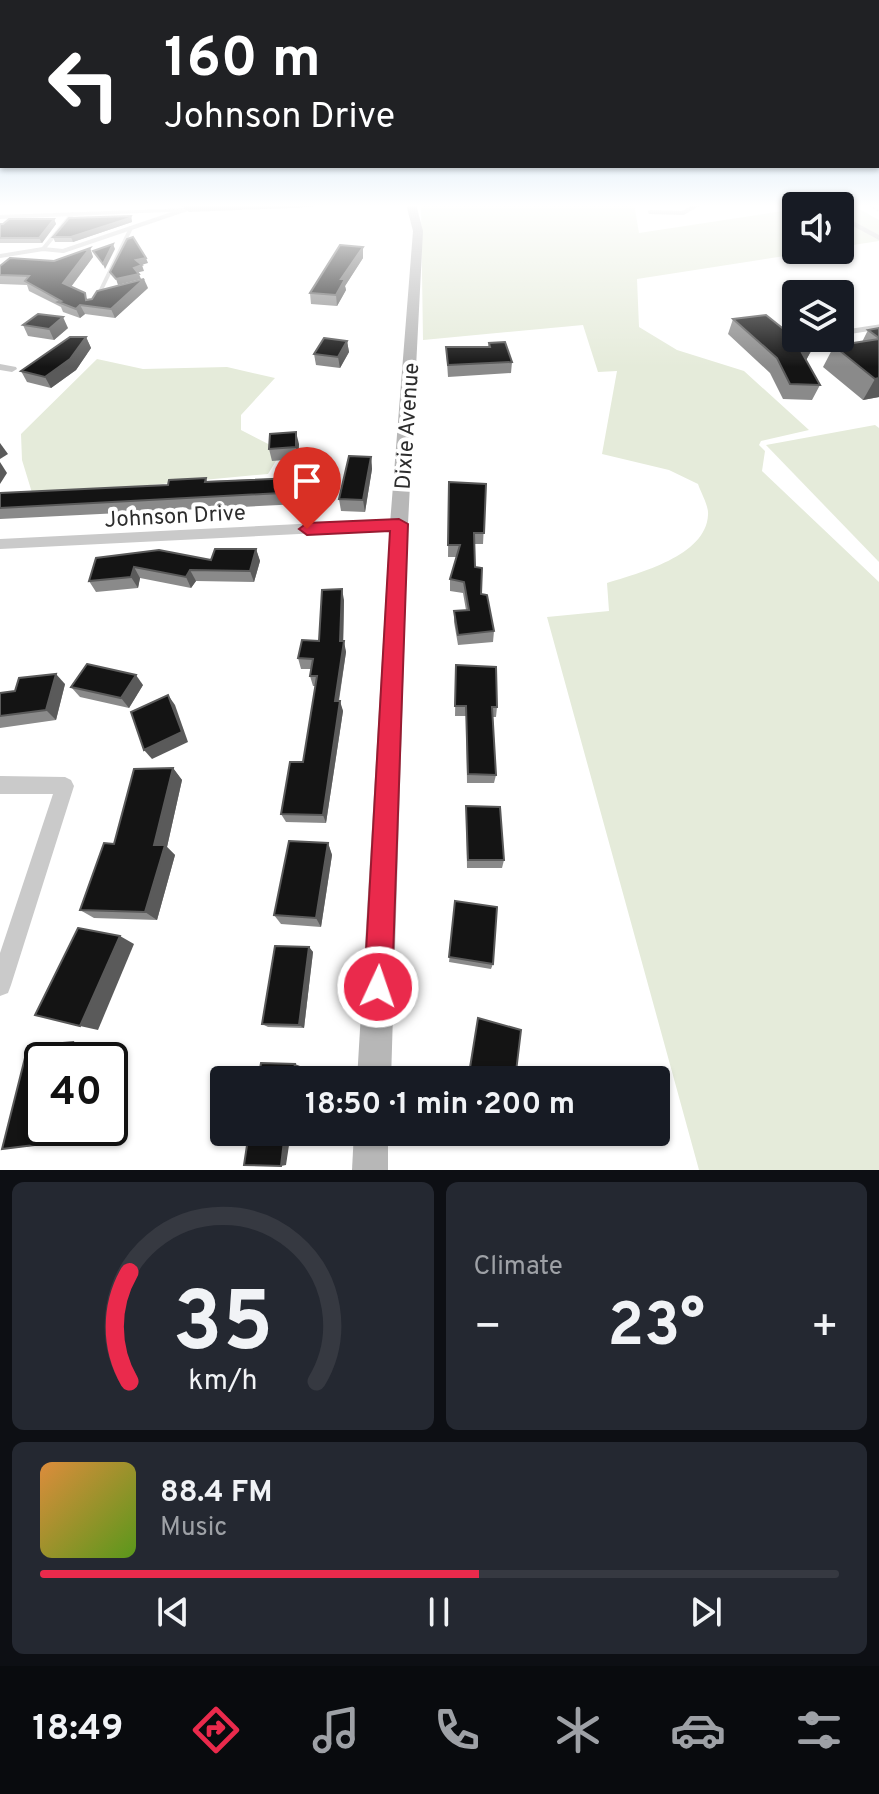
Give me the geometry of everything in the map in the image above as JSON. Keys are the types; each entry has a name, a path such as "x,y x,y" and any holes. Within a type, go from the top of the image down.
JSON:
{"street":[{"name":"Dixie Avenue","path":"375,1066 399,524 416,259"},
{"path":"0,367 12,369"},
{"name":"Johnson Drive","path":"0,544 399,524"},
{"path":"0,785 65,786 0,985"},
{"path":"370,1170 371,1146"}],"lane":[{"path":"93,305 116,259"},
{"path":"854,331 879,327"}],"green space":[{"path":"422,259 768,259 637,279 639,327 677,350 744,371 809,430 761,441 759,445 765,451 762,471 879,582 879,1170 699,1170 547,617 609,611 607,583 652,568 684,552 696,542 708,515 698,484 669,470 602,454 617,371 598,372 583,325 423,340"},
{"path":"97,359 143,369 227,367 275,378 241,415 241,430 282,451 268,474 33,496 22,460 21,434"},
{"path":"875,425 879,428 879,562 766,445"}],"building":[{"path":"9,259 82,259 63,283 85,293 86,300 92,299 97,291 144,279 111,309 80,305 76,309 58,302 61,301 25,281 29,276 0,275 0,266"},
{"path":"117,259 143,259 136,260 142,265 134,268 139,274 116,279 110,272"},
{"path":"332,259 355,259 341,279 345,279 336,295 310,293"},
{"path":"38,314 63,317 49,329 23,325"},
{"path":"766,315 782,328 782,352 806,352 802,353 820,385 790,384 777,358 733,319"},
{"path":"879,328 879,338 868,330"},
{"path":"70,337 86,337 70,359 45,377 21,371"},
{"path":"324,338 347,341 338,357 314,354"},
{"path":"879,339 879,378 875,379 841,352 854,352 854,343"},
{"path":"505,342 512,362 448,365 446,347 490,347 489,343"},
{"path":"296,432 296,447 269,449 270,434"},
{"path":"349,456 371,457 363,500 339,499"},
{"path":"318,477 318,491 0,508 0,493 168,485 169,480 206,478 205,482"},
{"path":"449,482 486,484 484,533 474,533 475,567 482,568 481,594 487,595 494,631 458,635 454,611 469,610 464,582 450,579 460,545 448,545"},
{"path":"215,549 256,549 250,571 190,570 186,577 134,567 131,577 89,581 96,558 159,550 211,560"},
{"path":"342,589 340,641 344,641 335,701 340,701 323,815 281,814 290,762 303,762 317,676 310,676 313,659 298,658 302,640 319,641 322,590"},
{"path":"87,664 136,675 121,698 71,687"},
{"path":"456,665 496,667 497,707 492,707 496,775 468,774 466,706 455,706"},
{"path":"56,674 46,710 0,716 0,693 15,691 19,678"},
{"path":"168,695 182,732 144,750 131,712"},
{"path":"173,768 154,845 165,845 145,912 80,910 104,843 114,844 134,769"},
{"path":"466,806 500,807 504,860 468,860"},
{"path":"289,841 328,843 316,918 274,915"},
{"path":"455,901 497,907 493,964 449,957"},
{"path":"78,928 120,936 80,1026 35,1015"},
{"path":"275,946 309,947 299,1025 262,1024"},
{"path":"478,1018 521,1030 517,1066 470,1066"},
{"path":"24,1062 26,1146 2,1149"},
{"path":"261,1063 295,1064 295,1066 260,1066"},
{"path":"247,1146 283,1146 281,1166 244,1165"}],"route":[{"path":"307,529 399,524 378,987"}]}
